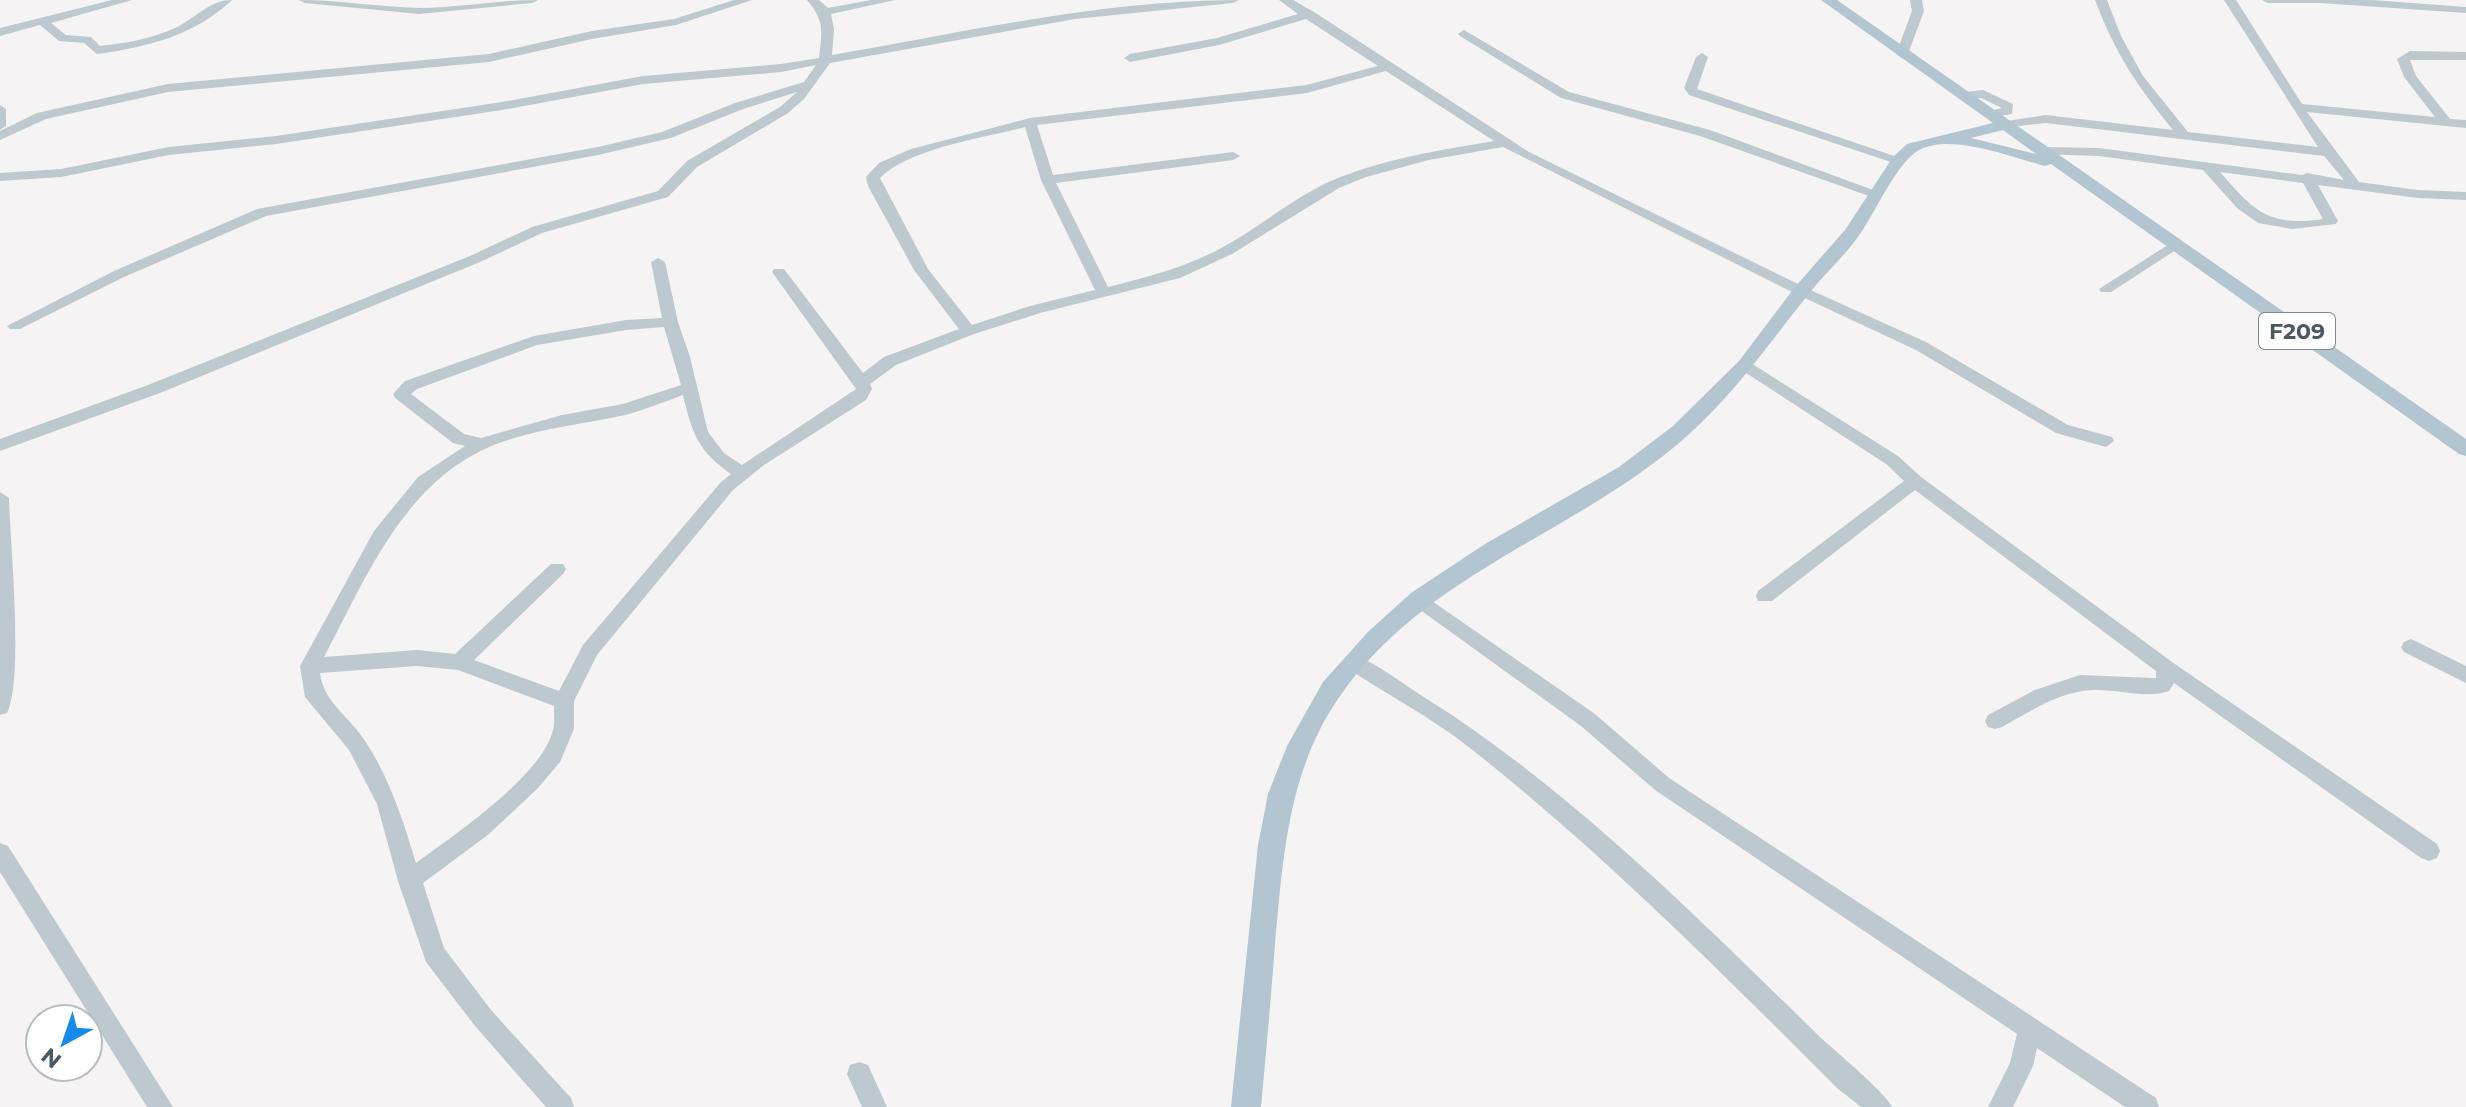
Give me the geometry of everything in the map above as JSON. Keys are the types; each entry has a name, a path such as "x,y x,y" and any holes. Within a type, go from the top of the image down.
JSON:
{"main road":[{"name":"F209","path":"1828,0 1907,57 1918,69 2466,449"},
{"path":"1952,136 1966,102"},
{"path":"1246,1107 1271,845 1281,794 1299,746 1331,689 1419,599 1493,550 1626,472 1680,431 1746,365 1801,291 1852,233 1899,160 1913,147 1997,122"},
{"path":"1952,136 2044,156"}],"street":[{"path":"0,32 126,0"},
{"path":"43,22 57,35 87,40 93,48 105,51 173,33 226,0"},
{"path":"305,0 419,11 532,0"},
{"path":"0,136 42,116 155,90 272,76 489,58 592,35 676,22 746,0"},
{"path":"0,445 120,402 475,259 537,230 663,194 692,164 784,110 825,61 828,29 825,12 813,0"},
{"path":"825,12 889,0"},
{"path":"0,177 61,173 179,150 276,140 502,106 643,80 825,61 1075,16 1233,0"},
{"path":"1285,0 1505,143 1549,168 1921,346 2062,429 2106,441"},
{"path":"1907,57 1918,11 1916,0"},
{"path":"2101,0 2115,36 2137,77 2185,137"},
{"path":"2230,0 2297,107 2353,183"},
{"path":"2268,0 2316,0"},
{"path":"2323,0 2440,4 2466,10"},
{"path":"1130,58 1219,41 1310,14"},
{"path":"1464,34 1565,95 1705,133 1877,194"},
{"path":"2446,122 2410,77 2403,59 2410,55 2466,56"},
{"path":"1702,57 1690,88 1693,92 1899,160"},
{"path":"969,331 921,270 875,186 873,177 884,166 916,152 1030,122 1307,89 1386,67"},
{"path":"15,326 119,274 262,212 598,151 666,135 739,106 806,85"},
{"path":"1966,102 1983,94 2009,107 1997,122"},
{"path":"2297,107 2466,124"},
{"path":"0,109 0,126"},
{"path":"1997,122 2046,119 2328,152"},
{"path":"1030,122 1048,180 1103,292"},
{"path":"861,382 890,361 969,331 1103,292 1175,275 1200,264 1334,185 1361,174 1428,156 1505,143"},
{"path":"2044,156 2077,150 2307,177 2418,194 2466,196"},
{"path":"1048,180 1233,156"},
{"path":"2206,165 2256,217 2269,222 2305,225 2331,221 2307,177"},
{"path":"2106,289 2174,245"},
{"path":"658,262 670,322 682,357 700,433 708,447 740,472"},
{"path":"409,881 481,827 531,782 553,756 564,729 564,701 590,650 740,472 850,406 864,389 779,272"},
{"path":"481,444 459,439 401,394 411,385 534,341 611,327 670,322"},
{"path":"1746,365 1892,460 1915,481 2165,667 2429,851"},
{"path":"562,1107 483,1018 434,954 387,803 356,744 312,691 310,666 380,536 424,481 481,444 562,421 625,409 687,388"},
{"path":"1765,596 1822,556 1842,535 1915,481"},
{"path":"0,498 5,643 4,695 0,707"},
{"path":"459,662 557,569"},
{"path":"1419,599 1588,720 1662,784 2147,1107"},
{"path":"2411,647 2466,675"},
{"path":"310,666 417,658 459,662 564,701"},
{"path":"1354,663 1475,740 1561,811 1699,935 1846,1079 1880,1107"},
{"path":"1995,721 2056,688 2094,682 2147,687 2162,685 2166,679 2165,667"},
{"path":"0,853 161,1107"},
{"path":"2000,1107 2021,1066 2030,1027"},
{"path":"859,1074 875,1107"}]}
